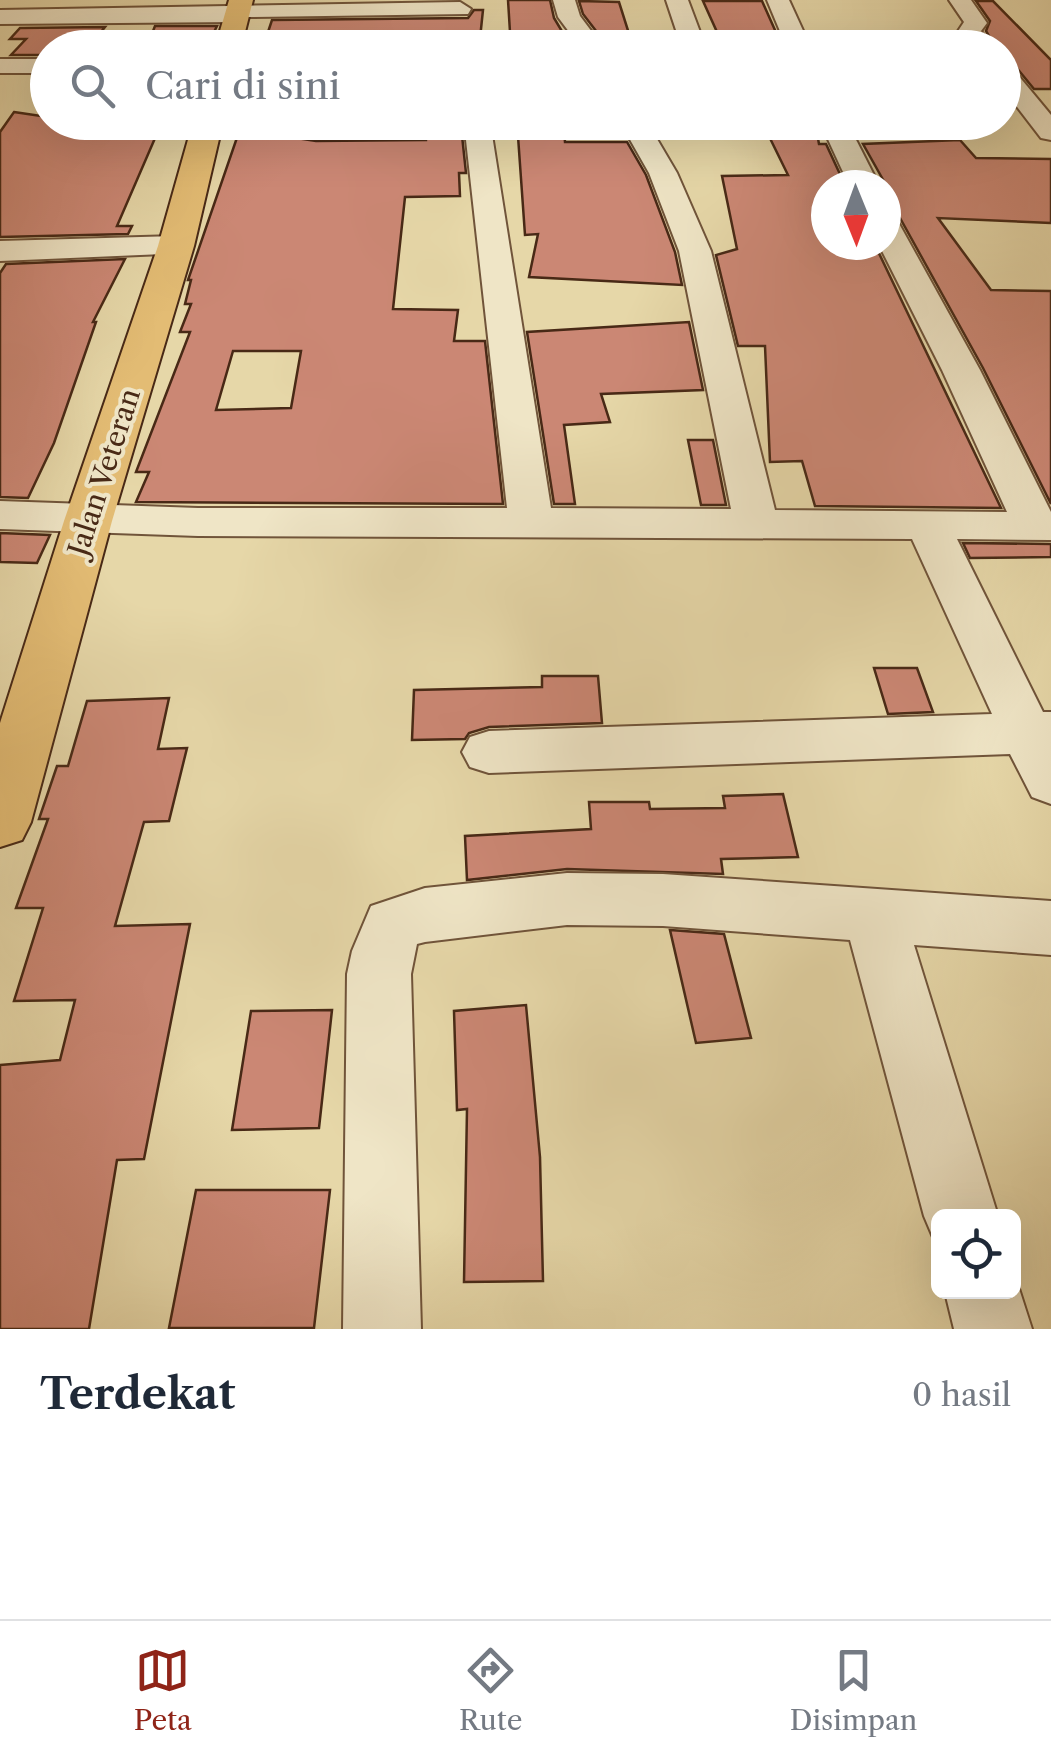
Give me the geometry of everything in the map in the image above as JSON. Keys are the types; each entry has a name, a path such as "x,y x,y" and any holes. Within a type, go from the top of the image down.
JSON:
{"main road":[{"name":"Jalan Veteran","path":"0,822 88,520 176,246 203,140"}],"street":[{"path":"564,0 569,17 579,30"},
{"path":"677,0 688,30"},
{"path":"778,0 791,30"},
{"path":"960,0 976,23 970,30"},
{"path":"0,17 460,4 463,30"},
{"path":"0,40 30,40"},
{"path":"0,66 30,66"},
{"path":"1021,95 1051,132"},
{"path":"479,140 530,522"},
{"path":"642,140 663,173 694,251 756,522"},
{"path":"841,140 856,170"},
{"path":"0,251 176,246"},
{"path":"0,515 402,525 756,522 1043,526 901,256"},
{"path":"928,526 1040,732 1051,782"},
{"path":"489,752 1040,732"},
{"path":"382,1329 379,974 382,951 393,925 424,915 567,899 663,900 1051,928"},
{"path":"875,918 959,1209"},
{"path":"985,1299 994,1329"}],"building":[{"path":"508,0 550,0 561,30 510,30"},
{"path":"579,1 619,2 628,30 595,30"},
{"path":"703,1 762,1 775,30 716,30"},
{"path":"976,1 993,1 1051,60 1051,89 1034,89 1021,73 1021,30 986,30 990,21"},
{"path":"474,10 483,10 481,30 269,30 272,20 468,18"},
{"path":"155,26 217,26 215,30 153,30"},
{"path":"105,27 30,30 30,55 11,55 26,39 10,39 20,28"},
{"path":"14,112 30,114 30,140 154,140 117,226 132,226 128,234 0,237 0,132"},
{"path":"236,140 462,140 466,173 459,173 460,196 405,197 393,309 458,310 454,341 485,341 503,504 136,502 149,472 136,472 190,332 180,332 191,304 185,304 188,280","holes":["233,351 301,351 291,408 216,410"]},
{"path":"518,140 627,142 646,175 675,252 682,285 529,277 538,234 525,235"},
{"path":"771,140 818,140 819,144 826,144 838,170 811,170 811,260 882,260 1001,508 815,506 802,461 770,462 765,346 738,346 716,255 737,249 722,176 788,175"},
{"path":"960,140 976,158 1051,159 1051,223 938,218 991,290 1051,291 1051,504 983,368 901,220 901,170 878,170 863,144"},
{"path":"125,259 93,322 54,443 28,498 0,497 0,273 6,264"},
{"path":"689,322 703,390 601,394 610,422 564,425 575,504 554,504 527,332"},
{"path":"688,440 713,440 726,505 701,505"},
{"path":"0,533 50,535 37,563 0,562"},
{"path":"963,543 1051,544 1051,557 970,558"},
{"path":"874,668 917,668 933,712 888,714"},
{"path":"542,676 598,676 602,723 489,727 469,733 465,739 412,740 414,690 542,687"},
{"path":"169,698 158,749 187,748 169,821 144,822 115,926 190,924 144,1159 117,1160 89,1329 0,1329 0,1065 60,1060 75,1000 14,1001 43,908 16,908 48,819 39,819 57,766 68,766 87,701"},
{"path":"783,794 798,857 721,859 723,874 567,869 467,880 465,836 591,829 589,802 649,802 650,809 725,808 723,796"},
{"path":"670,930 724,934 751,1038 696,1043"},
{"path":"526,1005 540,1157 543,1281 464,1282 467,1109 457,1110 454,1011"},
{"path":"332,1010 319,1128 232,1130 251,1011"},
{"path":"196,1190 330,1190 314,1328 169,1328"}]}
